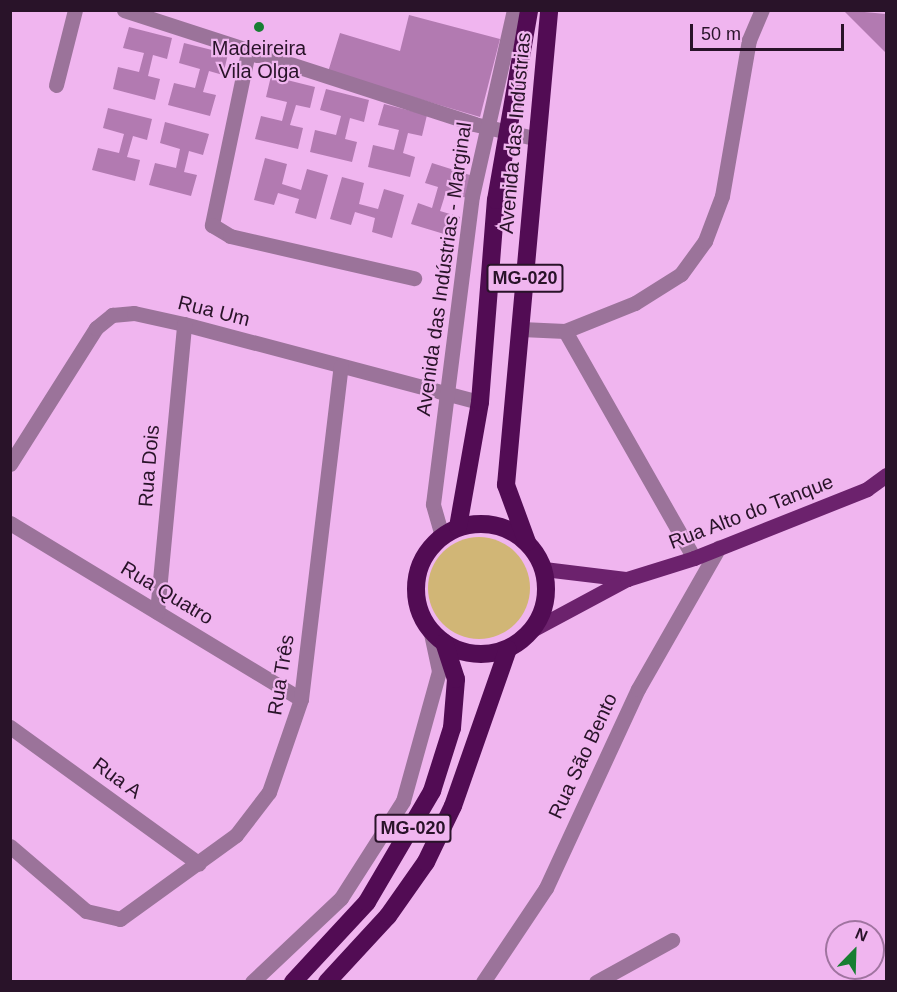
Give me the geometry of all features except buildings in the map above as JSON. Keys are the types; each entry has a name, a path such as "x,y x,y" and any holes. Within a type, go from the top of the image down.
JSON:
{"highway":[{"name":"Avenida das Indústrias","path":"450,532 471,475 506,132 529,10"},
{"name":"Avenida das Indústrias","path":"527,542 506,484 549,10"},
{"name":"MG-020","path":"293,981 367,902 432,791 452,728 455,689 438,637 418,608 416,582 424,556 450,532 482,523 507,528 527,542 544,569 546,601 532,630 508,649 453,806 426,862 388,916 327,981"},
{"path":"438,637 464,652 508,649"}],"main road":[{"name":"Rua Alto do Tanque","path":"532,630 627,579 694,558 867,489 886,475"},
{"name":"Rua Alto do Tanque","path":"544,569 627,579"}],"street":[{"path":"56,85 75,10"},
{"path":"124,10 484,127 538,139"},
{"name":"Avenida das Indústrias - Marginal","path":"450,532 433,504 484,127 514,10"},
{"path":"521,329 565,331 635,303 681,274 705,241 722,196 749,40 762,10"},
{"path":"260,55 248,52 212,225 230,236 414,278"},
{"name":"Rua Um","path":"10,464 96,328 112,315 134,313 184,324 480,402"},
{"name":"Rua Dois","path":"157,612 184,324"},
{"path":"565,331 694,558"},
{"name":"Rua Três","path":"10,846 86,911 120,919 236,835 269,792 301,699 341,366"},
{"name":"Rua Quatro","path":"10,523 301,699"},
{"name":"Rua São Bento","path":"483,981 546,888 638,689 719,547"},
{"path":"252,981 341,898 403,801 437,682 438,637"},
{"name":"Rua A","path":"10,727 199,864"},
{"path":"596,981 672,940"}],"shaded area":[{"path":"479,537 498,541 515,552 526,569 530,588 526,607 515,624 498,635 479,639 460,635 443,624 432,607 428,588 432,569 443,552 460,541"}],"place":[{"name":"Madeireira Vila Olga","path":"259,27"}]}
